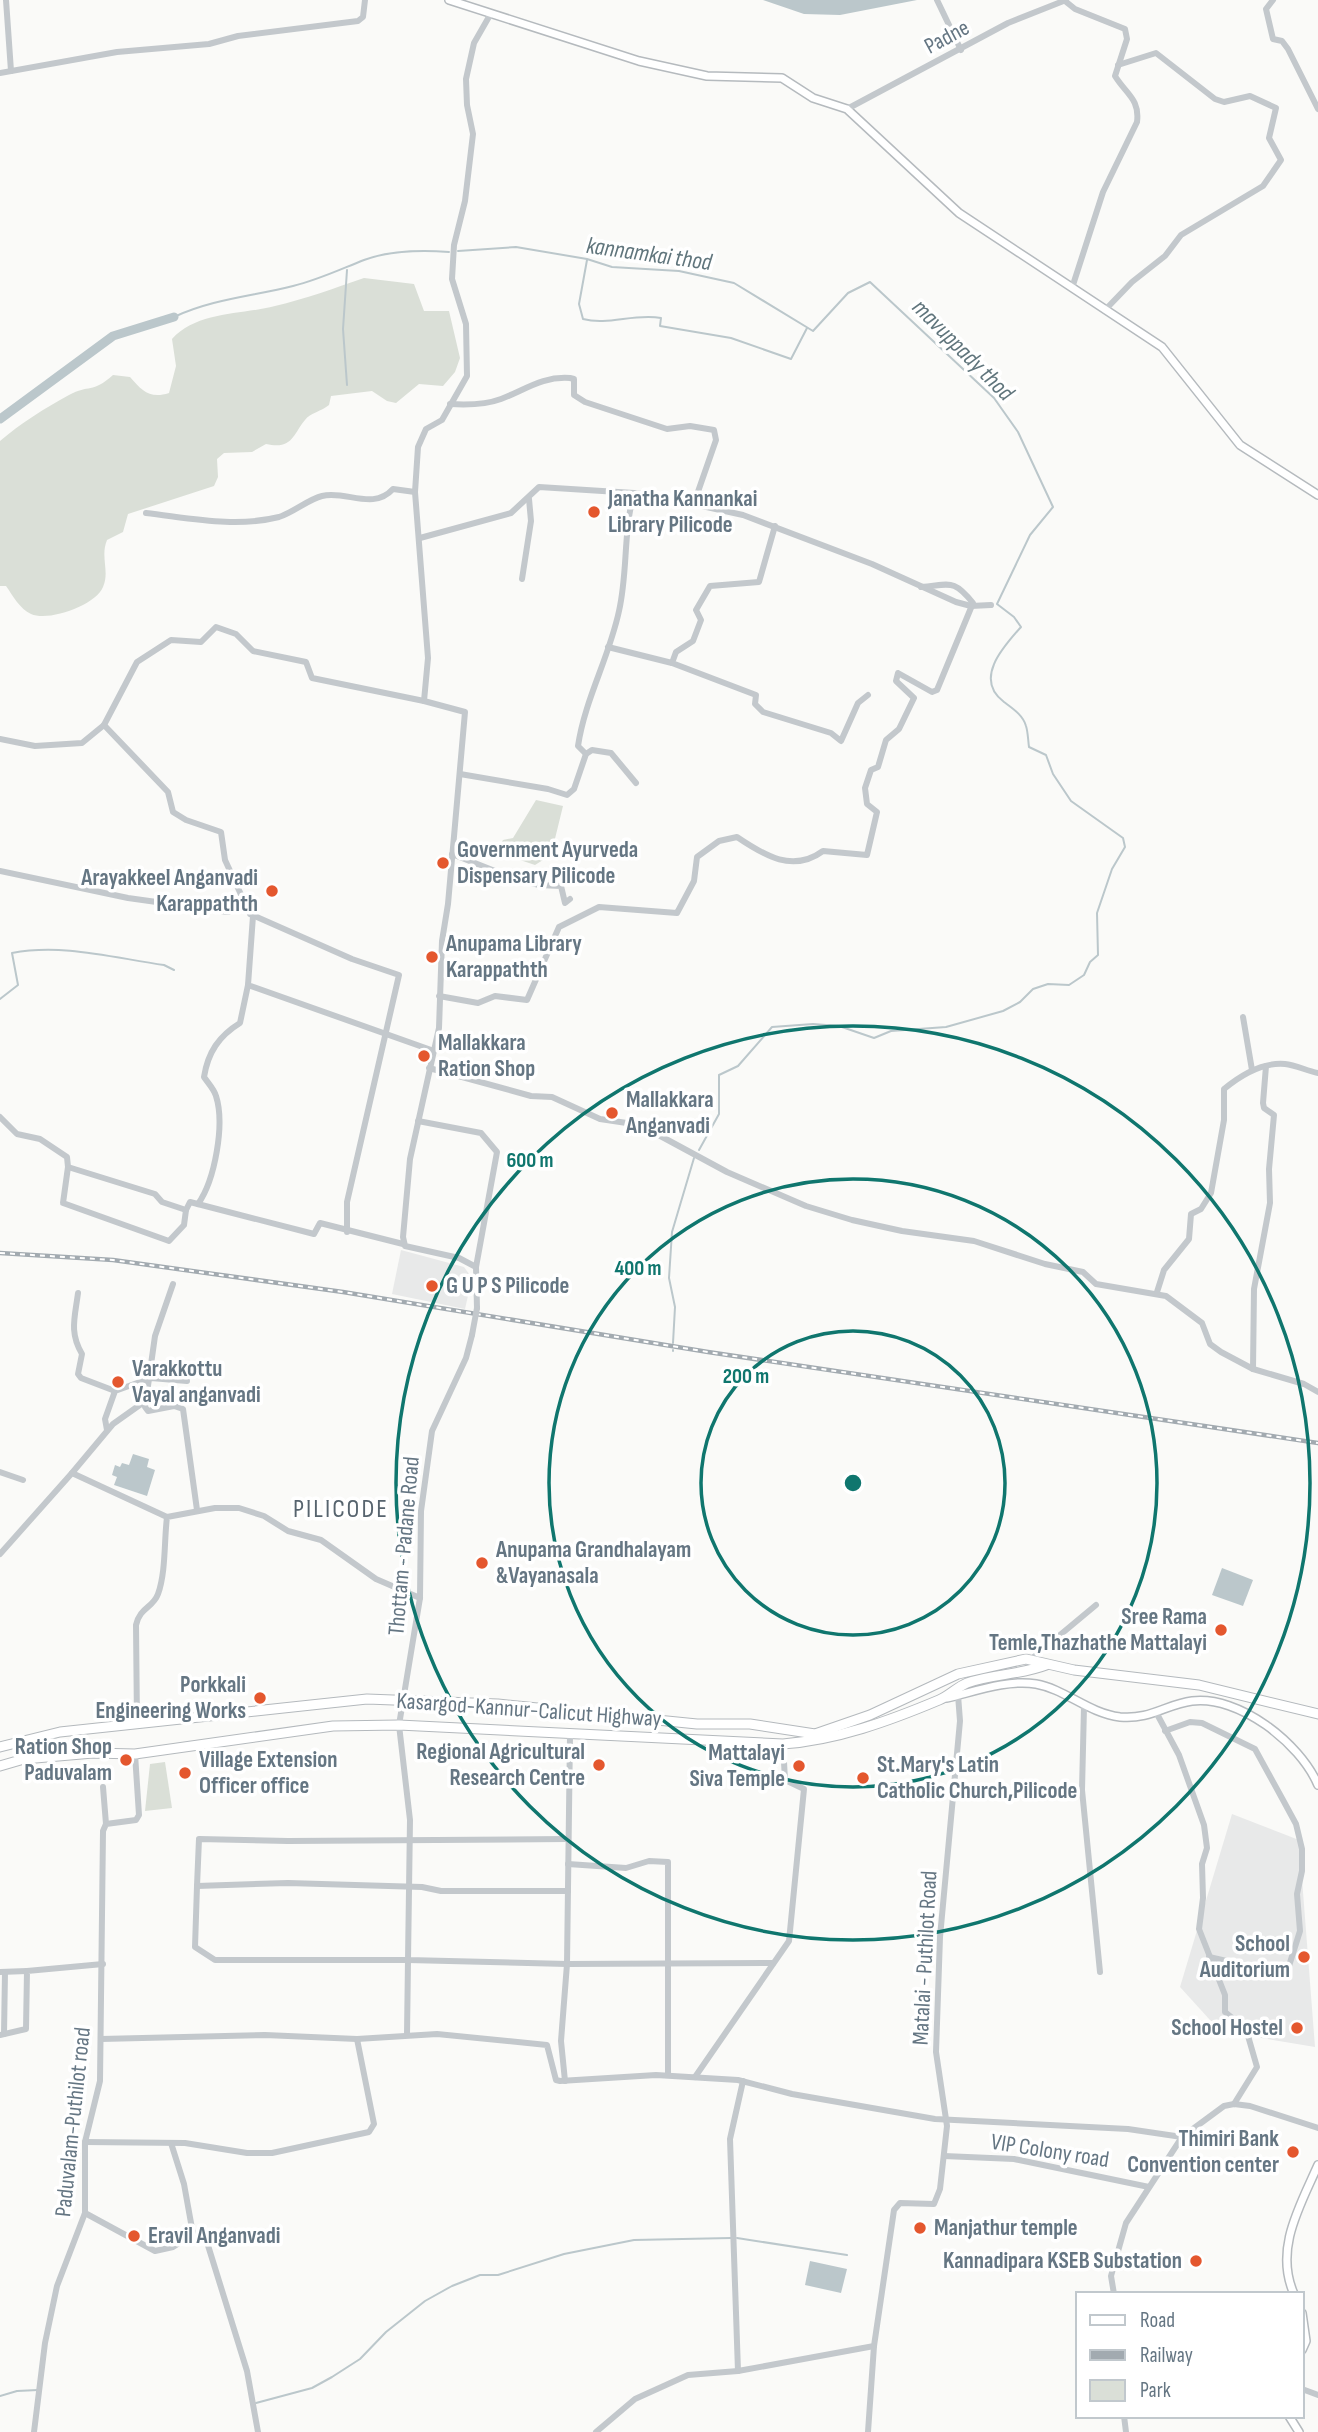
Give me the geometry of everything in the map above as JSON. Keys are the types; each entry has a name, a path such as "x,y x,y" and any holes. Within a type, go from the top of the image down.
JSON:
{"highway":[{"name":"Kasargod-Kannur-Calicut Highway","path":"0,1747 60,1732 316,1702 402,1699 498,1704 697,1724 750,1724 815,1734 870,1715 958,1674 989,1665 1030,1661 1199,1685 1318,1714"},
{"name":"Kasargod-Kannur-Calicut Highway","path":"0,1766 24,1759 93,1753 135,1754 280,1732 399,1725 782,1744 809,1742 857,1730 943,1699 964,1684 990,1677 1025,1673 1046,1665"}],"main road":[{"path":"449,0 593,49 679,70 736,79 782,78 813,99 847,109 960,213 1169,354 1240,445 1318,495"},
{"name":"Kasargod-Kannur-Calicut Highway","path":"943,1699 1007,1685 1036,1684 1102,1714 1125,1717 1157,1714 1188,1701 1225,1704 1245,1713 1283,1740 1305,1762 1318,1785"},
{"path":"1294,2292 1286,2254 1290,2227 1318,2165"},
{"path":"1304,2327 1304,2346"}],"street":[{"path":"6,0 11,71"},
{"path":"0,74 117,52 209,44 238,36 358,21 363,17 365,0"},
{"path":"937,0 961,50"},
{"path":"1273,0 1266,9 1273,39 1282,41 1288,49 1318,109"},
{"path":"1065,1 1075,9 1125,29 1127,39 1115,76 1137,101 1137,122 1102,192 1072,288"},
{"name":"Padne","path":"847,109 1008,23 1065,1"},
{"path":"425,701 428,658 415,492 421,436 426,429 442,420 467,376 466,324 452,279 454,245 465,201 473,134 467,105 466,79 474,43 490,15"},
{"path":"1105,310 1132,282 1165,256 1181,235 1263,186 1281,160 1268,133 1276,108 1250,96 1224,102 1215,99 1156,53 1118,65"},
{"path":"450,404 485,403 500,399 529,384 570,378 574,379 574,396 585,402 667,429 690,426 714,430 716,440 693,506"},
{"path":"420,538 511,513 539,487 634,493 670,498 686,506 730,512 775,526 972,606 991,605"},
{"path":"146,513 203,521 238,522 297,511 319,496 370,500 380,499 393,489 415,492"},
{"path":"586,754 578,746 581,722 619,611 628,565 626,539 634,493"},
{"path":"522,579 531,521 529,499"},
{"path":"672,663 676,652 693,641 701,620 696,610 710,586 759,582 775,526"},
{"path":"439,996 478,1003 495,996 527,1000 559,927 598,907 677,913 694,881 697,857 719,841 737,837 758,851 789,861 808,862 823,851 867,855 877,812 867,804 865,788 870,770 878,767 887,740 899,729 914,698 896,681 898,673 932,692 937,690 973,603 961,587 950,582 921,587"},
{"path":"0,739 35,746 82,743 104,725 137,662 171,640 201,642 216,627 236,634 253,651 306,662 312,678 465,712 439,996 439,1028 410,1159 403,1244"},
{"path":"608,647 672,663 756,695 755,704 763,712 831,733 841,741 858,703 868,695"},
{"path":"104,725 142,761 168,792 173,812 186,820 221,832 225,860 253,916 352,959 399,975 347,1202 346,1232"},
{"path":"460,774 567,795 574,789 586,754 592,750 611,753 635,783"},
{"path":"452,854 510,877 539,885 561,886 565,903 570,900"},
{"path":"0,871 128,898 229,912 246,906"},
{"path":"198,1205 211,1178 219,1147 216,1096 204,1077 207,1061 222,1033 240,1023 248,985 253,916"},
{"path":"248,985 434,1051"},
{"path":"1243,1017 1252,1070"},
{"path":"1157,1292 1164,1270 1189,1239 1191,1214 1201,1209 1211,1193 1224,1120 1224,1089 1252,1070 1266,1066 1286,1064 1318,1073"},
{"path":"1253,1369 1254,1289 1271,1197 1269,1169 1274,1115 1263,1103 1266,1066"},
{"path":"429,1068 531,1096 552,1097 600,1119 640,1125 727,1172 806,1206 902,1231 974,1241 1037,1262 1083,1272 1096,1284 1157,1292 1202,1324 1210,1344 1253,1369 1304,1384 1318,1392"},
{"path":"0,1117 17,1134 40,1139 68,1157 63,1203 169,1241 184,1225 190,1202 295,1231 314,1234 320,1223 346,1232 459,1258 476,1267"},
{"name":"Thottam - Padane Road","path":"407,2035 410,1840 399,1725 420,1598 421,1511 432,1431 466,1358 472,1335 477,1308 476,1267 497,1152 481,1133 418,1121"},
{"path":"68,1167 155,1194 162,1202 186,1210"},
{"path":"0,1553 107,1430 144,1402 151,1378 155,1336 173,1284"},
{"path":"78,1293 72,1324 75,1342 82,1354 78,1374 81,1378 115,1391 151,1378 187,1381"},
{"path":"107,1430 105,1419 115,1391"},
{"path":"144,1402 148,1410 174,1406 183,1409 197,1510"},
{"path":"0,1472 23,1480"},
{"path":"72,1473 167,1517 197,1510 239,1508 264,1516 288,1531 321,1540 376,1579 420,1598"},
{"path":"137,1724 136,1625 138,1615 155,1600 160,1588 167,1517"},
{"path":"1030,1661 1096,1605"},
{"name":"Matalai - Puthilot Road","path":"874,2346 894,2210 900,2203 934,2204 937,2200 944,2157 947,2120 936,2052 940,1937 960,1721 958,1695"},
{"path":"1084,1707 1082,1790 1100,1972"},
{"path":"1157,1714 1179,1755 1204,1825 1207,1848 1202,1864 1203,1898 1199,1929 1225,1995 1225,2012 1246,2029 1255,2053 1257,2067 1254,2077 1234,2104"},
{"path":"1165,1731 1190,1722 1202,1723 1255,1749 1296,1824 1302,1849 1302,1871 1297,1894 1300,1931 1288,1969 1279,1973 1209,1957"},
{"path":"565,2081 562,2041 570,1735"},
{"path":"695,2077 789,1941 804,1789 785,1780 782,1744"},
{"path":"106,1824 136,1820 139,1815 135,1754"},
{"name":"Paduvalam-Puthilot road","path":"34,2432 45,2343 57,2286 85,2213 85,2142 100,2081 103,1831 106,1824 103,1787"},
{"path":"568,1839 199,1839 195,1947 215,1960 408,1960 566,1964 773,1963"},
{"path":"568,1864 626,1868 649,1861 668,1862 668,2075"},
{"path":"197,1886 288,1883 410,1889 568,1891"},
{"path":"27,1971 26,2029 2,2035 2,1972 103,1964"},
{"path":"101,2039 265,2035 357,2039 437,2034 548,2045 556,2080 668,2075 743,2081 792,2094 947,2120 1128,2129 1182,2137"},
{"path":"85,2142 198,2144 247,2153 272,2152 369,2132 374,2124 357,2039"},
{"path":"738,2371 730,2139 743,2081"},
{"path":"1114,2292 1111,2276 1121,2235 1182,2137 1224,2106 1234,2104 1250,2106 1318,2128"},
{"path":"171,2143 184,2184 192,2234"},
{"name":"VIP Colony road","path":"944,2157 1014,2159 1149,2188"},
{"path":"85,2213 155,2252 173,2247 192,2234 199,2233 205,2239 247,2371 258,2432"},
{"path":"596,2432 635,2399 688,2375 738,2371 874,2346 867,2432"}],"shaded area":[{"path":"763,0 917,0 840,15 804,14"},
{"name":"G U P S Pilicode","path":"401,1250 464,1267 472,1278 465,1309 392,1294"},
{"path":"133,1454 149,1459 147,1467 155,1470 147,1496 114,1485 117,1477 112,1475 115,1465 129,1465"},
{"path":"1222,1568 1253,1580 1243,1606 1212,1595"},
{"path":"1232,1814 1299,1840 1315,2047 1220,2031 1180,1987"},
{"path":"810,2261 847,2269 841,2293 805,2285"}],"green space":[{"path":"364,278 414,284 424,311 449,311 460,358 455,372 443,386 419,384 396,403 387,401 372,391 331,396 329,405 307,418 287,443 266,444 252,452 224,453 217,459 218,477 214,486 128,514 123,532 107,540 103,587 99,594 82,606 60,614 39,616 27,612 6,586 0,586 0,441 51,405 76,392 100,385 113,375 130,377 151,394 169,393 176,366 172,339 194,323 220,315 286,303"},
{"path":"536,800 563,806 551,855 535,865 508,856 508,850 500,845 503,840 513,838"},
{"path":"165,1762 172,1808 145,1811 150,1764"}],"waterway":[{"name":"mavuppady thod","path":"458,251 516,247 587,259 612,267 679,271 734,283 813,331 848,293 870,282 994,398 1018,432 1053,507 1030,535 997,604 1014,617 1021,627 994,663 991,683 995,693 1022,718 1027,728 1029,747 1046,755 1053,774 1071,801 1123,838 1125,847 1112,869 1097,913 1098,955 1090,962 1084,975 1069,985 1048,984 1033,989 1020,1002 1003,1011 946,1027 891,1031 874,1038 839,1026 813,1024 772,1027 738,1066 719,1075 719,1114 699,1150"},
{"name":"kannamkai thod","path":"174,317 218,302 302,284 385,254 449,252"},
{"path":"587,260 579,304 583,319 602,321 661,318 660,326 731,338 791,359 807,328"},
{"path":"347,270 343,329 347,385"},
{"path":"0,419 113,336 174,317"},
{"path":"0,999 18,985 12,953 31,950 69,951 164,965 174,970"},
{"path":"673,1343 675,1307 669,1278 672,1232 694,1158"},
{"path":"256,2403 312,2388 332,2377 360,2359 386,2332 425,2301 480,2275 498,2275 564,2254 634,2240 731,2238"},
{"path":"737,2238 847,2255"},
{"path":"0,2396 17,2391 38,2390"}],"railway":[{"path":"0,1253 113,1260 343,1292 708,1352 1318,1443"}],"place":[{"name":"Janatha Kannankai Library Pilicode","path":"594,512"},
{"name":"Government Ayurveda Dispensary Pilicode","path":"443,863"},
{"name":"Arayakkeel Anganvadi Karappathth","path":"272,891"},
{"name":"Anupama Library Karappathth","path":"432,957"},
{"name":"Mallakkara Ration Shop","path":"424,1056"},
{"name":"Mallakkara Anganvadi","path":"612,1113"},
{"name":"G U P S Pilicode","path":"432,1286"},
{"name":"Varakkottu Vayal anganvadi","path":"118,1382"},
{"name":"Anupama Grandhalayam &Vayanasala","path":"482,1563"},
{"name":"Sree Rama Temle,Thazhathe Mattalayi","path":"1221,1630"},
{"name":"Porkkali Engineering Works","path":"260,1698"},
{"name":"Ration Shop Paduvalam","path":"126,1760"},
{"name":"Regional Agricultural Research Centre","path":"599,1765"},
{"name":"Mattalayi Siva Temple","path":"799,1766"},
{"name":"Village Extension Officer office","path":"185,1773"},
{"name":"St.Mary's Latin Catholic Church,Pilicode","path":"863,1778"},
{"name":"School Auditorium","path":"1304,1957"},
{"name":"School Hostel","path":"1297,2028"},
{"name":"Thimiri Bank Convention center","path":"1293,2152"},
{"name":"Manjathur temple","path":"920,2228"},
{"name":"Eravil Anganvadi","path":"134,2236"},
{"name":"Kannadipara KSEB Substation","path":"1196,2261"}],"district":[{"name":"PILICODE","path":"341,1509"}]}
